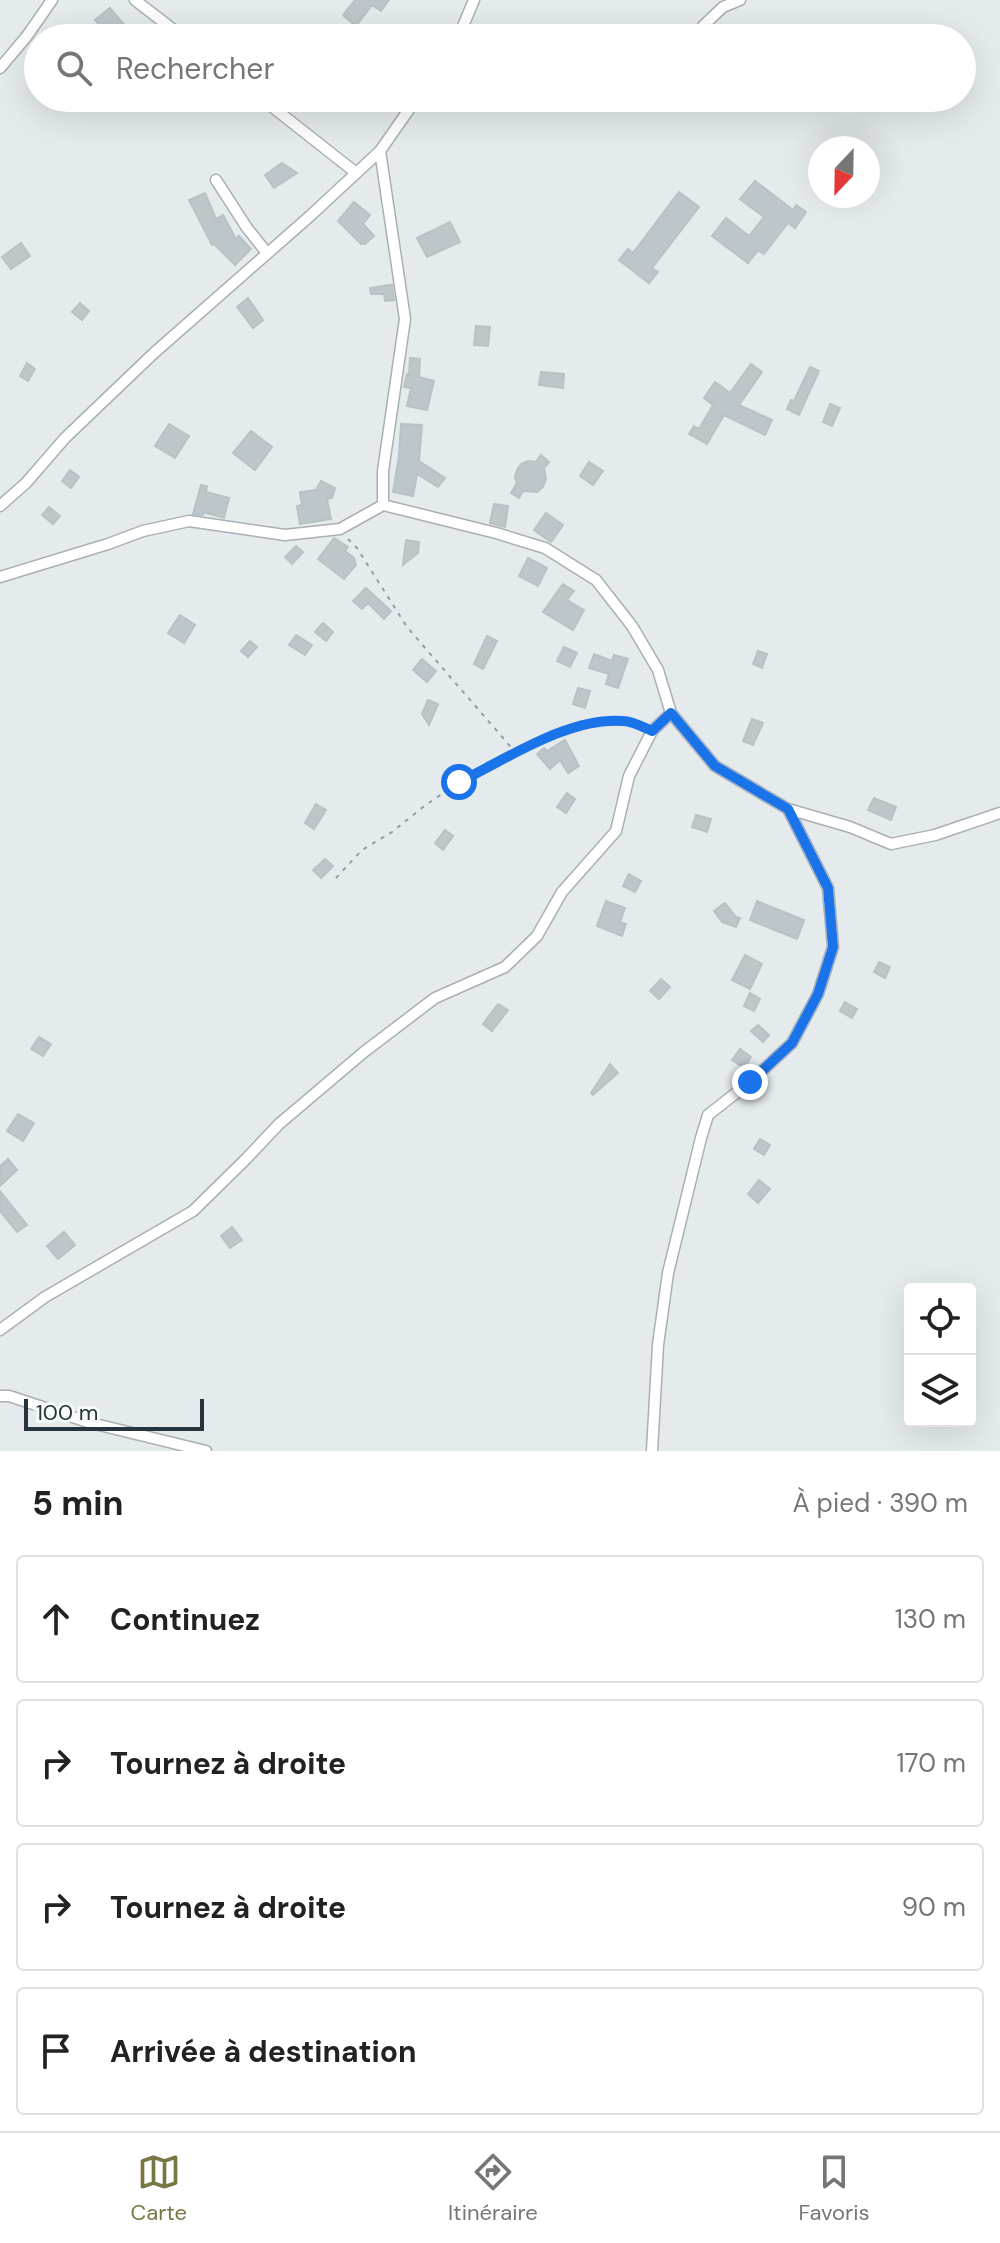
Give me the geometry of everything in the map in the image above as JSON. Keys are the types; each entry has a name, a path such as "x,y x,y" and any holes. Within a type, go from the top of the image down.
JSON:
{"street":[{"path":"35,24 52,0"},
{"path":"135,0 166,24"},
{"path":"464,24 474,0"},
{"path":"705,24 723,7 740,0"},
{"path":"0,68 24,40"},
{"path":"279,112 355,172"},
{"path":"0,506 26,483 65,438 154,353 380,151 407,112"},
{"path":"380,151 405,319 383,471 383,505"},
{"path":"216,180 267,253"},
{"path":"0,577 143,531 189,521 285,535 340,529 383,505 545,548 596,580 632,626 658,670 671,713 715,766 788,809 850,827 891,844 935,835 1000,813"},
{"path":"0,1330 45,1297 193,1211 279,1124 364,1052 435,998 505,967 537,936 562,892 616,831 629,776 652,731 671,713"},
{"path":"652,1451 658,1345 668,1273 708,1115 792,1043 818,994 833,947 828,888 788,809"},
{"path":"0,1396 9,1396 91,1423 206,1451"}],"path":[{"path":"340,529 357,548 407,627 516,753"},
{"path":"336,878 362,850 392,832 459,782 560,732 590,723 625,720 652,731"}],"building":[{"path":"355,0 389,0 381,11 372,5 358,24 343,15"},
{"path":"110,8 123,24 98,24 95,20"},
{"path":"282,163 297,173 274,188 265,175"},
{"path":"755,181 793,210 796,205 806,212 795,228 788,223 764,254 758,250 748,263 712,236 726,218 749,236 764,217 740,199"},
{"path":"679,192 699,207 652,268 658,272 649,283 619,260 628,249 633,253"},
{"path":"205,193 216,219 223,215 236,239 239,236 251,249 235,265 212,245 189,200"},
{"path":"354,202 370,215 363,224 374,236 365,244 361,244 338,221"},
{"path":"450,222 460,242 427,257 417,238"},
{"path":"21,243 30,256 11,269 2,257"},
{"path":"392,285 394,300 385,301 384,294 371,294 370,288"},
{"path":"248,298 263,320 253,328 237,307"},
{"path":"80,303 89,311 82,320 72,312"},
{"path":"476,326 490,327 488,346 474,345"},
{"path":"410,358 420,359 419,377 434,381 427,410 407,406 411,388 404,387 409,375"},
{"path":"27,363 35,369 28,381 20,376"},
{"path":"751,364 762,372 739,405 772,420 765,435 724,415 707,444 689,434 694,426 699,429 713,405 704,398 715,382 730,393"},
{"path":"810,367 819,371 799,415 787,409"},
{"path":"541,372 564,374 563,388 539,385"},
{"path":"830,404 840,408 832,426 823,422"},
{"path":"169,424 189,436 175,458 155,446"},
{"path":"401,424 422,425 419,461 445,478 438,487 417,474 413,496 393,492"},
{"path":"251,431 272,447 255,470 233,453"},
{"path":"541,455 549,462 544,468 546,479 543,487 537,492 523,491 519,498 511,493 517,483 515,477 521,464 536,462"},
{"path":"589,462 603,471 593,485 580,476"},
{"path":"70,470 79,477 71,488 62,481"},
{"path":"321,481 335,488 332,498 327,499 331,519 300,524 297,506 302,505 300,492 316,490"},
{"path":"201,485 207,486 206,492 229,498 224,518 203,512 203,515 193,514"},
{"path":"494,504 508,506 505,527 490,523"},
{"path":"49,507 60,516 53,524 42,515"},
{"path":"546,513 563,525 551,542 534,530"},
{"path":"334,538 348,547 345,551 354,558 356,565 344,579 318,559"},
{"path":"406,540 419,542 418,553 403,565"},
{"path":"296,546 303,552 292,564 285,557"},
{"path":"528,558 547,568 538,586 519,576"},
{"path":"563,584 574,591 567,600 584,610 573,630 543,612"},
{"path":"366,588 391,611 384,619 368,603 362,609 353,601"},
{"path":"180,615 195,625 184,643 168,633"},
{"path":"323,623 333,632 326,641 315,632"},
{"path":"296,635 312,645 305,655 289,645"},
{"path":"487,636 497,641 483,669 474,664"},
{"path":"250,641 257,647 248,657 241,651"},
{"path":"564,647 577,653 570,667 557,661"},
{"path":"758,651 767,654 762,668 753,664"},
{"path":"594,654 612,661 614,655 628,659 618,688 606,684 609,674 589,668"},
{"path":"422,659 436,671 427,682 413,670"},
{"path":"578,688 590,691 585,708 573,704"},
{"path":"428,700 438,704 429,725 422,714"},
{"path":"752,719 763,723 753,745 743,741"},
{"path":"565,740 579,766 568,773 560,760 550,769 537,754"},
{"path":"567,793 575,799 566,813 557,807"},
{"path":"874,798 896,807 891,820 868,810"},
{"path":"316,804 326,810 314,829 305,823"},
{"path":"696,815 711,819 707,832 692,827"},
{"path":"445,830 453,836 443,850 435,843"},
{"path":"325,859 333,866 321,878 313,870"},
{"path":"629,874 641,881 635,892 623,886"},
{"path":"606,901 625,908 620,922 626,924 622,936 597,926"},
{"path":"757,901 804,920 797,939 750,920"},
{"path":"725,903 740,918 736,927 722,922 714,911"},
{"path":"745,955 762,964 750,989 732,980"},
{"path":"879,962 890,967 885,978 874,972"},
{"path":"661,979 670,987 659,999 650,991"},
{"path":"750,993 760,999 754,1011 744,1006"},
{"path":"845,1002 857,1009 852,1018 840,1011"},
{"path":"498,1004 508,1010 492,1031 483,1024"},
{"path":"758,1025 769,1035 763,1042 751,1031"},
{"path":"39,1037 51,1044 43,1056 31,1049"},
{"path":"740,1049 751,1057 744,1068 732,1060"},
{"path":"610,1064 618,1073 593,1095 591,1093"},
{"path":"18,1114 34,1123 23,1141 7,1131"},
{"path":"760,1139 770,1145 764,1155 754,1149"},
{"path":"8,1159 17,1170 0,1186 0,1166"},
{"path":"759,1180 770,1189 758,1203 748,1194"},
{"path":"0,1191 27,1225 17,1232 0,1211"},
{"path":"232,1227 242,1240 230,1248 221,1236"},
{"path":"64,1232 75,1245 58,1259 47,1246"}],"route":[{"path":"459,782 560,732 590,723 625,720 652,731 671,713 715,766 788,809 828,888 833,947 818,994 792,1043 750,1082"}]}
